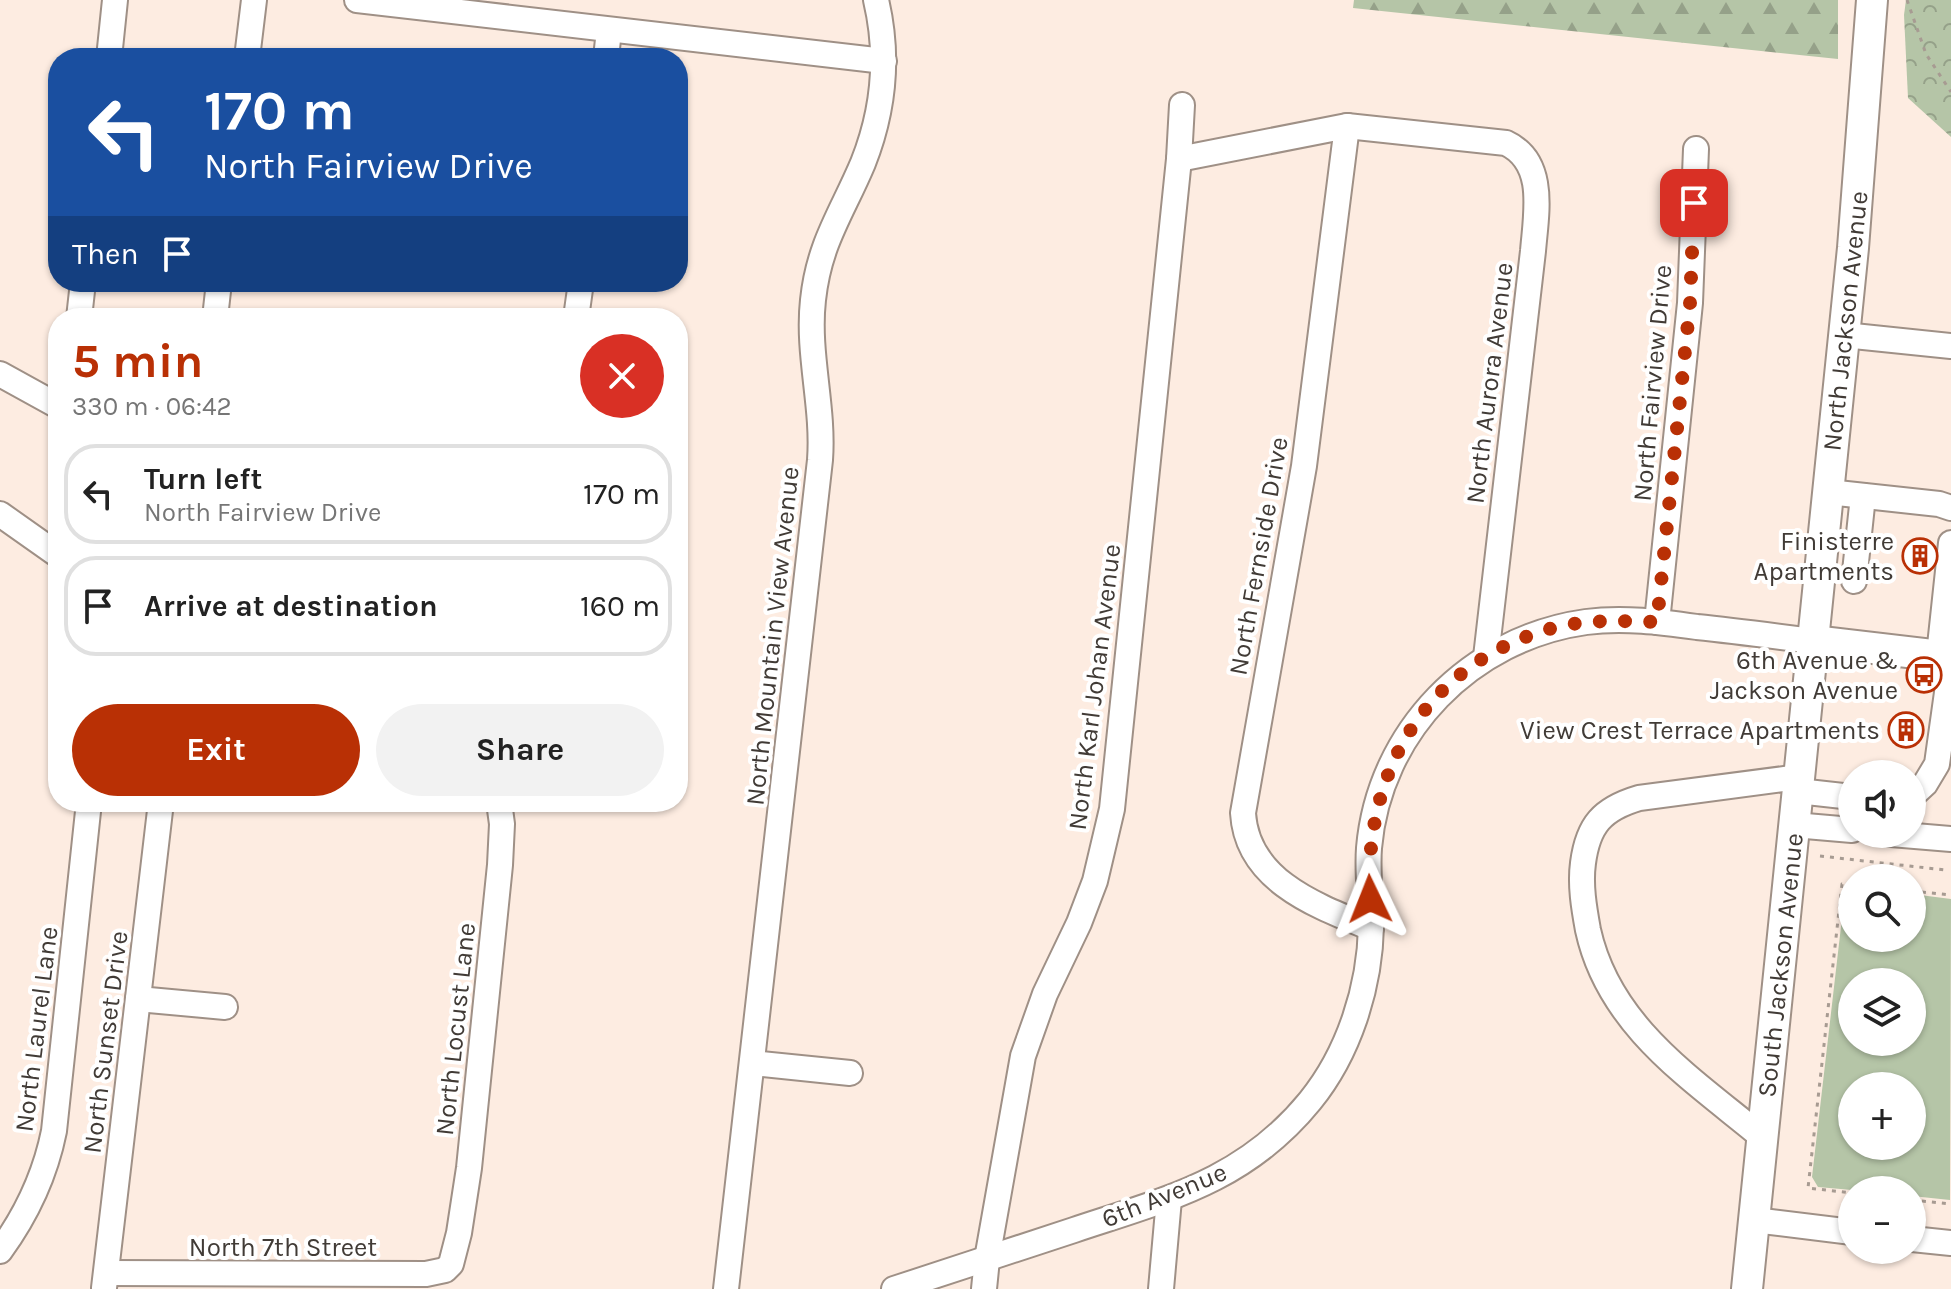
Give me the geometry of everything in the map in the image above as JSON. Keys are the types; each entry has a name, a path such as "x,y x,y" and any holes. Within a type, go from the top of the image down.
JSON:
{"main road":[{"name":"North Jackson Avenue","path":"1813,641 1844,335 1872,0"},
{"name":"6th Avenue","path":"1813,641 1947,659"},
{"name":"South Jackson Avenue","path":"1747,1289 1813,641"}],"street":[{"path":"110,48 115,0"},
{"path":"248,48 254,0"},
{"path":"357,0 884,61"},
{"name":"North Mountain View Avenue","path":"726,1289 820,460 821,408 812,335 813,302 819,264 829,233 871,142 879,112 884,61 876,0"},
{"path":"607,48 609,30"},
{"name":"North Karl Johan Avenue","path":"984,1289 1023,1056 1045,994 1095,881 1112,809 1182,105"},
{"path":"1179,159 1347,126"},
{"name":"North Aurora Avenue","path":"1347,126 1491,141 1520,149 1528,160 1536,192 1533,251 1486,657"},
{"name":"North Fernside Drive","path":"1347,126 1304,466 1243,813 1250,846 1272,875 1310,903 1371,928"},
{"name":"North Fairview Drive","path":"1657,622 1690,303 1696,149"},
{"path":"1844,335 1951,346"},
{"path":"0,374 48,391"},
{"path":"1828,492 1939,504 1951,508"},
{"path":"1854,581 1863,496"},
{"path":"0,514 48,548"},
{"path":"1926,782 1937,764 1947,659 1951,543"},
{"name":"6th Avenue","path":"894,1289 1169,1199 1215,1179 1261,1150 1284,1130 1328,1075 1356,1016 1364,987 1371,928 1368,870 1372,827 1380,793 1394,757 1428,707 1449,685 1486,657 1526,637 1588,622 1657,622 1813,641"},
{"path":"1762,1137 1668,1060 1625,1014 1601,973 1593,950 1583,907 1582,867 1590,834 1608,811 1639,798 1798,784 1838,794"},
{"name":"North Laurel Lane","path":"1,1249 37,1189 54,1131 88,812"},
{"name":"North Sunset Drive","path":"105,1281 160,812"},
{"name":"North Locust Lane","path":"452,1261 469,1168 500,865 500,812"},
{"path":"1794,825 1838,829"},
{"path":"1926,837 1951,839"},
{"path":"138,999 225,1007"},
{"path":"752,1063 850,1073"},
{"path":"1161,1289 1169,1199"},
{"path":"1754,1220 1838,1230"},
{"path":"1926,1240 1951,1243"},
{"name":"North 7th Street","path":"105,1281 435,1274 445,1270 452,1261"}],"path":[{"path":"1907,0 1926,54 1951,92"},
{"path":"1820,856 1945,870"},
{"path":"1926,892 1951,895"},
{"path":"1838,920 1808,1188 1838,1191"},
{"path":"1926,1201 1951,1204"}],"green space":[{"path":"1354,0 1838,0 1838,59 1353,8"},
{"path":"1906,0 1951,0 1951,137 1908,98"},
{"path":"1926,896 1951,899 1950,1200 1926,1197 1926,1176 1838,1176 1838,1189 1818,1187 1812,1177 1838,952 1926,952"}],"place":[{"name":"Finisterre Apartments","path":"1920,556"},
{"name":"6th Avenue & Jackson Avenue","path":"1924,675"},
{"name":"View Crest Terrace Apartments","path":"1906,730"}],"route":[{"path":"1370,899 1369,848 1380,793 1394,757 1409,731 1449,685 1502,648 1554,628 1588,622 1657,622 1690,303 1694,203"}]}
